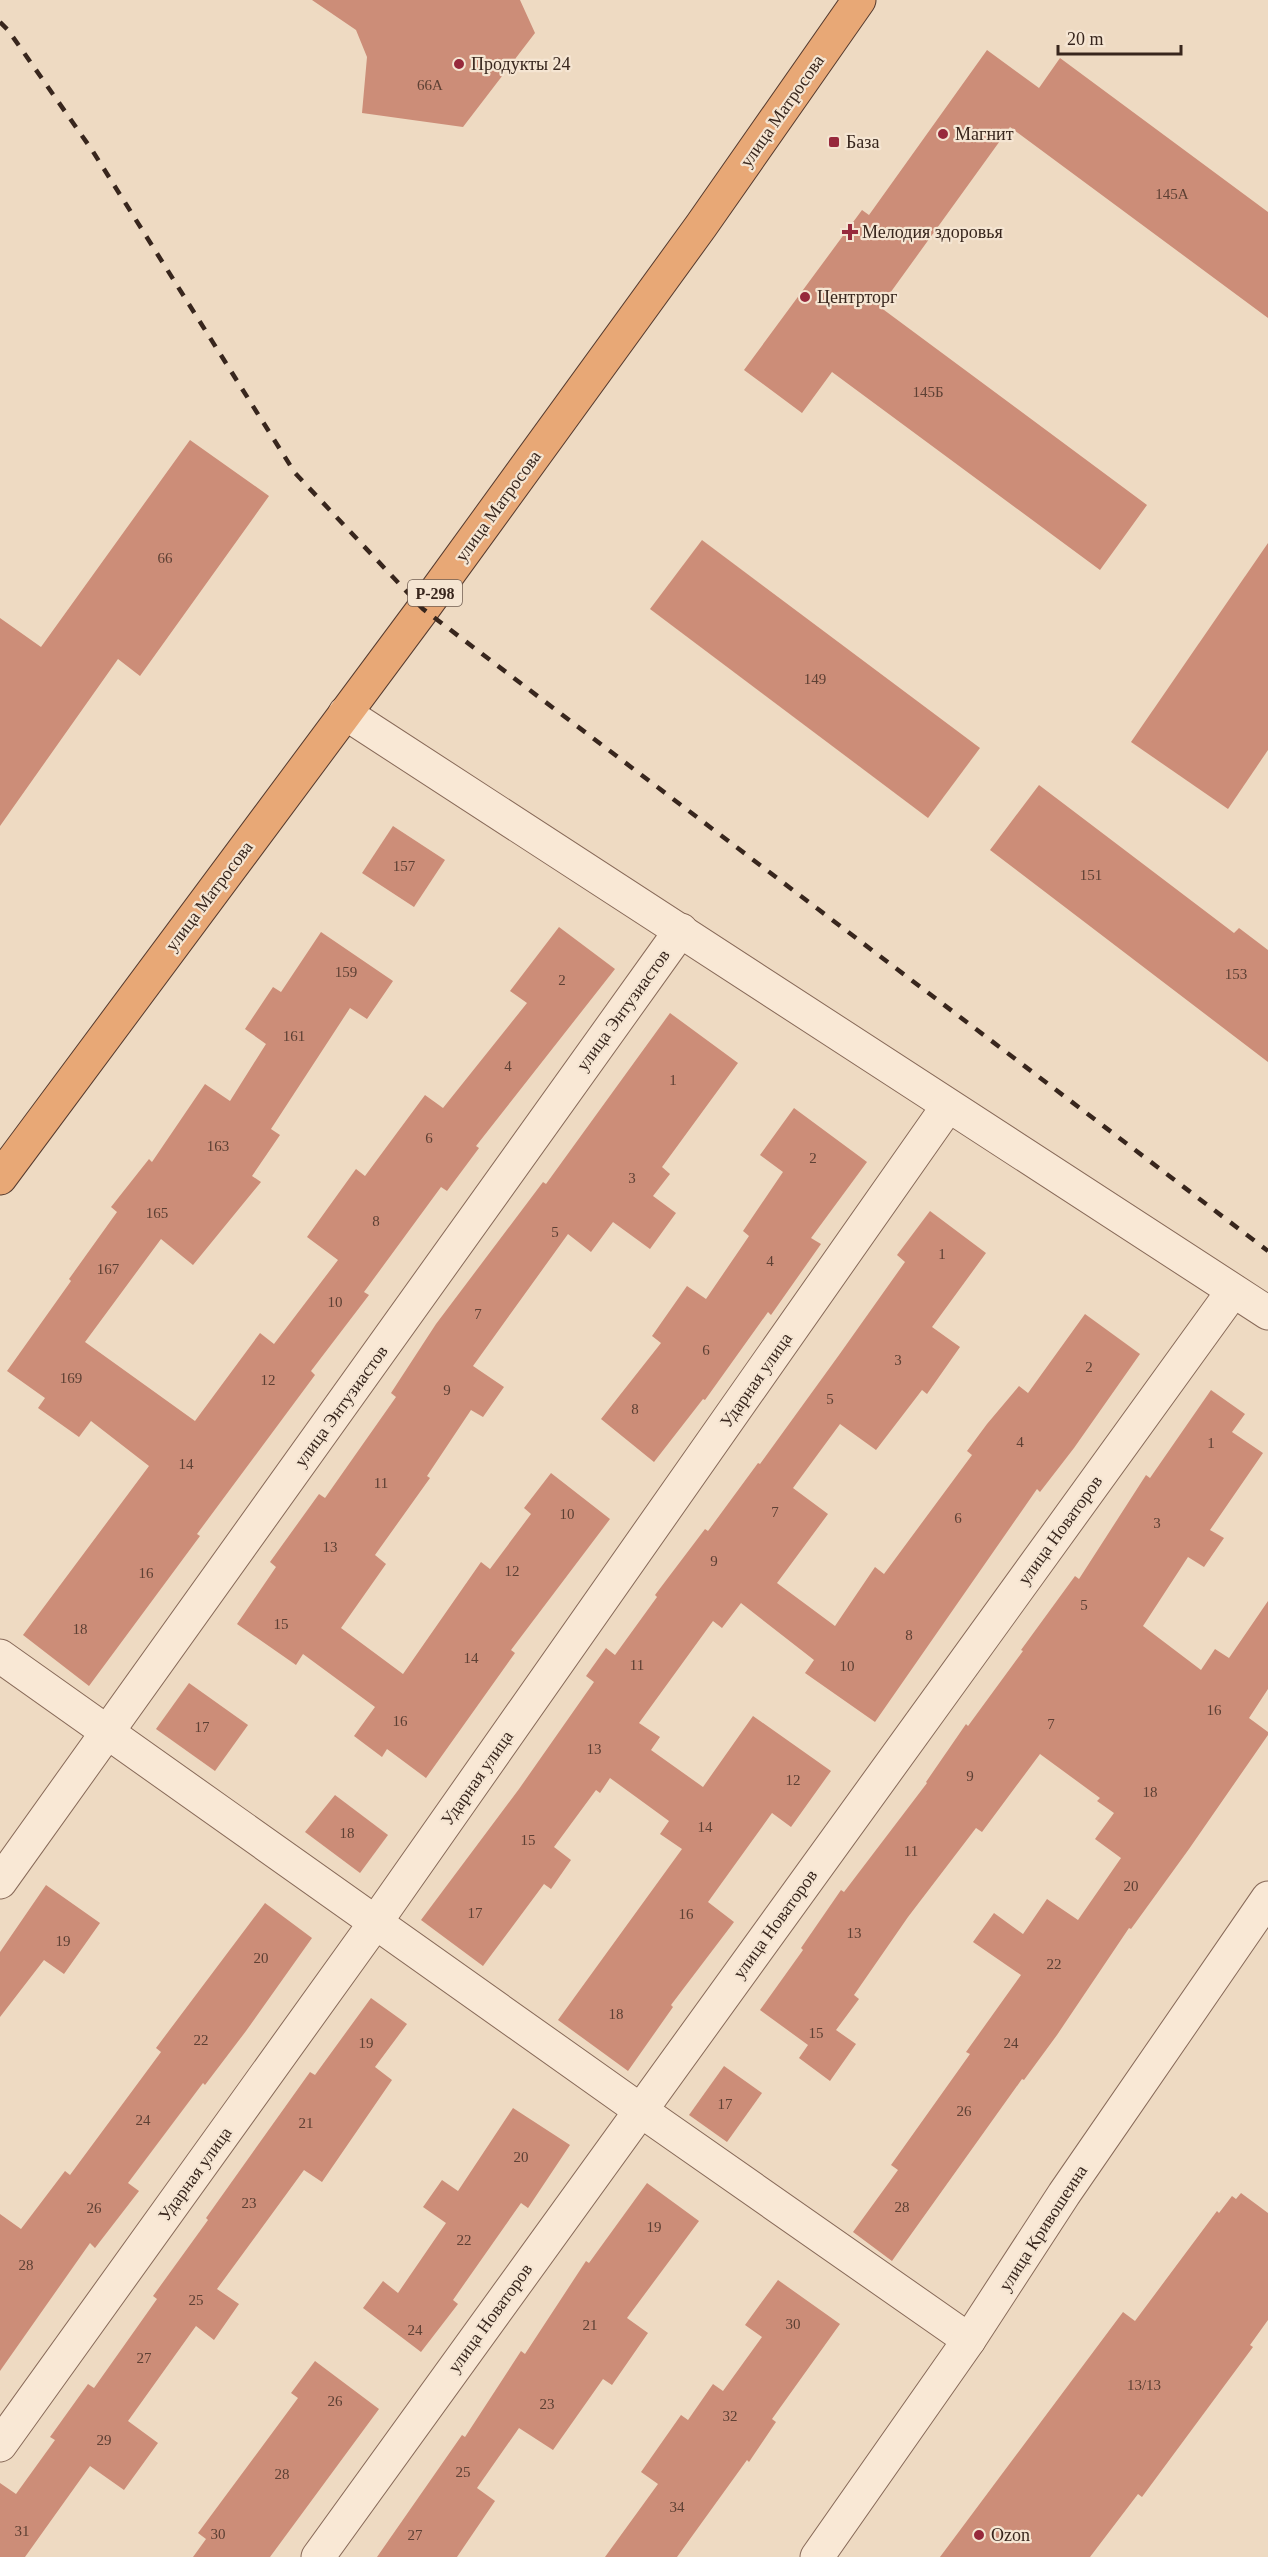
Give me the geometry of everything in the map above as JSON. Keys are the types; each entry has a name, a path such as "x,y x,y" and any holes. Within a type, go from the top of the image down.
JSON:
{"highway":[{"name":"улица Матросова","path":"0,1178 345,713 701,226 859,0"}],"street":[{"path":"345,713 1268,1313"},
{"name":"улица Энтузиастов","path":"0,1882 681,930"},
{"name":"Ударная улица","path":"0,2445 375,1923 948,1106"},
{"name":"улица Новаторов","path":"318,2557 1233,1291"},
{"path":"0,1656 375,1923 969,2340"},
{"name":"улица Кривошеина","path":"817,2557 969,2340 1064,2194 1268,1898"}],"building":[{"path":"312,0 520,0 535,33 463,127 362,113 367,57 356,30"},
{"path":"987,50 1039,88 1060,58 1268,212 1268,318 1010,127 880,307 1147,505 1100,570 832,372 802,413 744,370 862,210 869,215"},
{"path":"190,440 269,496 140,676 118,659 0,826 0,618 41,647"},
{"path":"702,540 980,748 928,818 650,609"},
{"path":"1268,543 1268,750 1228,809 1131,742"},
{"path":"1039,785 1234,933 1239,928 1268,950 1268,1062 990,850"},
{"path":"393,826 445,860 414,907 362,873"},
{"path":"559,927 615,969 476,1146 479,1148 447,1191 441,1187 364,1292 369,1295 311,1371 315,1375 197,1534 200,1536 89,1686 23,1635 149,1466 91,1421 79,1437 38,1408 45,1398 7,1371 117,1212 111,1207 149,1159 152,1162 205,1084 230,1101 266,1044 245,1029 273,987 281,992 321,932 393,981 367,1019 350,1008 271,1129 280,1135 252,1176 261,1182 193,1265 161,1239 85,1342 195,1421 260,1333 274,1344 338,1260 307,1237 356,1169 365,1176 425,1095 443,1108 527,1003 510,991"},
{"path":"670,1013 738,1063 662,1167 670,1174 653,1196 676,1213 650,1249 613,1222 591,1252 568,1234 473,1366 504,1387 483,1417 471,1410 427,1476 430,1478 375,1555 386,1564 341,1628 403,1674 481,1562 490,1569 531,1514 524,1508 551,1473 610,1519 511,1650 515,1653 426,1778 387,1749 382,1757 354,1736 375,1707 303,1654 296,1665 237,1624 276,1567 270,1562 319,1494 325,1498 396,1397 391,1393 436,1324 543,1182 546,1184"},
{"path":"794,1108 867,1162 811,1238 821,1244 771,1315 768,1312 705,1400 703,1399 654,1462 601,1419 661,1343 652,1336 687,1286 706,1299 749,1236 743,1231 783,1172 760,1155"},
{"path":"930,1211 986,1253 932,1327 960,1347 927,1394 922,1390 876,1450 840,1424 793,1488 828,1514 777,1583 835,1626 875,1567 884,1574 972,1455 967,1451 987,1424 1019,1386 1028,1393 1085,1314 1140,1354 1074,1448 1040,1492 1037,1489 875,1722 805,1673 814,1660 741,1603 722,1628 713,1621 639,1723 660,1737 651,1750 703,1787 753,1716 831,1771 791,1827 772,1813 708,1902 734,1922 671,2005 673,2007 628,2071 558,2020 682,1849 660,1834 669,1821 610,1778 600,1793 596,1790 554,1847 571,1860 551,1889 544,1884 483,1966 421,1920 519,1789 594,1682 586,1676 606,1648 615,1655 657,1597 655,1595 705,1529 708,1531 758,1463 760,1464 839,1355 905,1262 897,1255"},
{"path":"1211,1390 1245,1414 1232,1432 1263,1453 1210,1530 1224,1538 1204,1567 1188,1557 1143,1626 1201,1670 1215,1649 1229,1658 1268,1601 1268,1689 1249,1718 1268,1732 1268,1735 1189,1849 1131,1929 1129,1928 1057,2035 1024,2080 1022,2079 892,2261 853,2232 898,2170 891,2165 970,2054 966,2052 1021,1975 973,1942 994,1913 1023,1934 1047,1899 1078,1920 1121,1858 1095,1839 1114,1813 1097,1801 1100,1798 1040,1754 982,1832 976,1828 908,1917 854,1995 859,1999 836,2030 856,2044 830,2081 799,2058 808,2045 760,2010 803,1950 801,1948 841,1890 844,1892 927,1783 966,1724 968,1726 1075,1576 1079,1579 1146,1475 1150,1478"},
{"path":"189,1683 248,1725 215,1771 156,1729"},
{"path":"335,1795 388,1835 360,1873 305,1832"},
{"path":"46,1885 100,1923 64,1974 44,1960 0,2017 0,1952"},
{"path":"265,1903 312,1938 246,2031 205,2085 203,2083 128,2183 139,2191 95,2248 90,2243 0,2371 0,2214 21,2229 65,2171 70,2175 161,2052 156,2048"},
{"path":"371,1998 407,2024 375,2067 392,2080 322,2182 304,2170 217,2289 239,2304 214,2340 196,2326 128,2421 158,2443 124,2490 90,2466 25,2557 0,2557 0,2483 16,2494 55,2440 50,2437 88,2384 94,2388 157,2299 153,2296 208,2220 206,2218 310,2072 315,2075"},
{"path":"724,2066 762,2093 727,2142 689,2115"},
{"path":"513,2108 570,2145 528,2208 521,2203 453,2300 458,2304 421,2352 363,2308 383,2281 398,2293 446,2223 423,2207 442,2180 458,2191"},
{"path":"647,2183 699,2221 627,2318 648,2333 612,2385 603,2379 553,2450 519,2428 477,2488 495,2501 457,2557 377,2557 462,2435 465,2437 521,2351 525,2354 586,2261 589,2263"},
{"path":"1241,2193 1268,2213 1268,2320 1250,2345 1253,2347 1142,2497 1138,2494 1090,2557 940,2557 1123,2312 1135,2321 1217,2211 1219,2213 1232,2196 1236,2199"},
{"path":"778,2280 840,2324 772,2419 776,2422 749,2462 747,2460 677,2557 605,2557 658,2484 641,2472 681,2415 688,2420 713,2384 723,2391 762,2337 745,2325"},
{"path":"315,2361 379,2409 270,2557 193,2557 206,2539 198,2533 298,2398 291,2393"}],"railway":[{"path":"0,22 8,30 92,150 295,473 423,609 1268,1251"}],"place":[{"name":"Продукты 24","path":"459,64"},
{"name":"Магнит","path":"943,134"},
{"name":"База","path":"834,142"},
{"name":"Мелодия здоровья","path":"850,232"},
{"name":"Центрторг","path":"805,297"},
{"name":"Ozon","path":"979,2535"}]}
